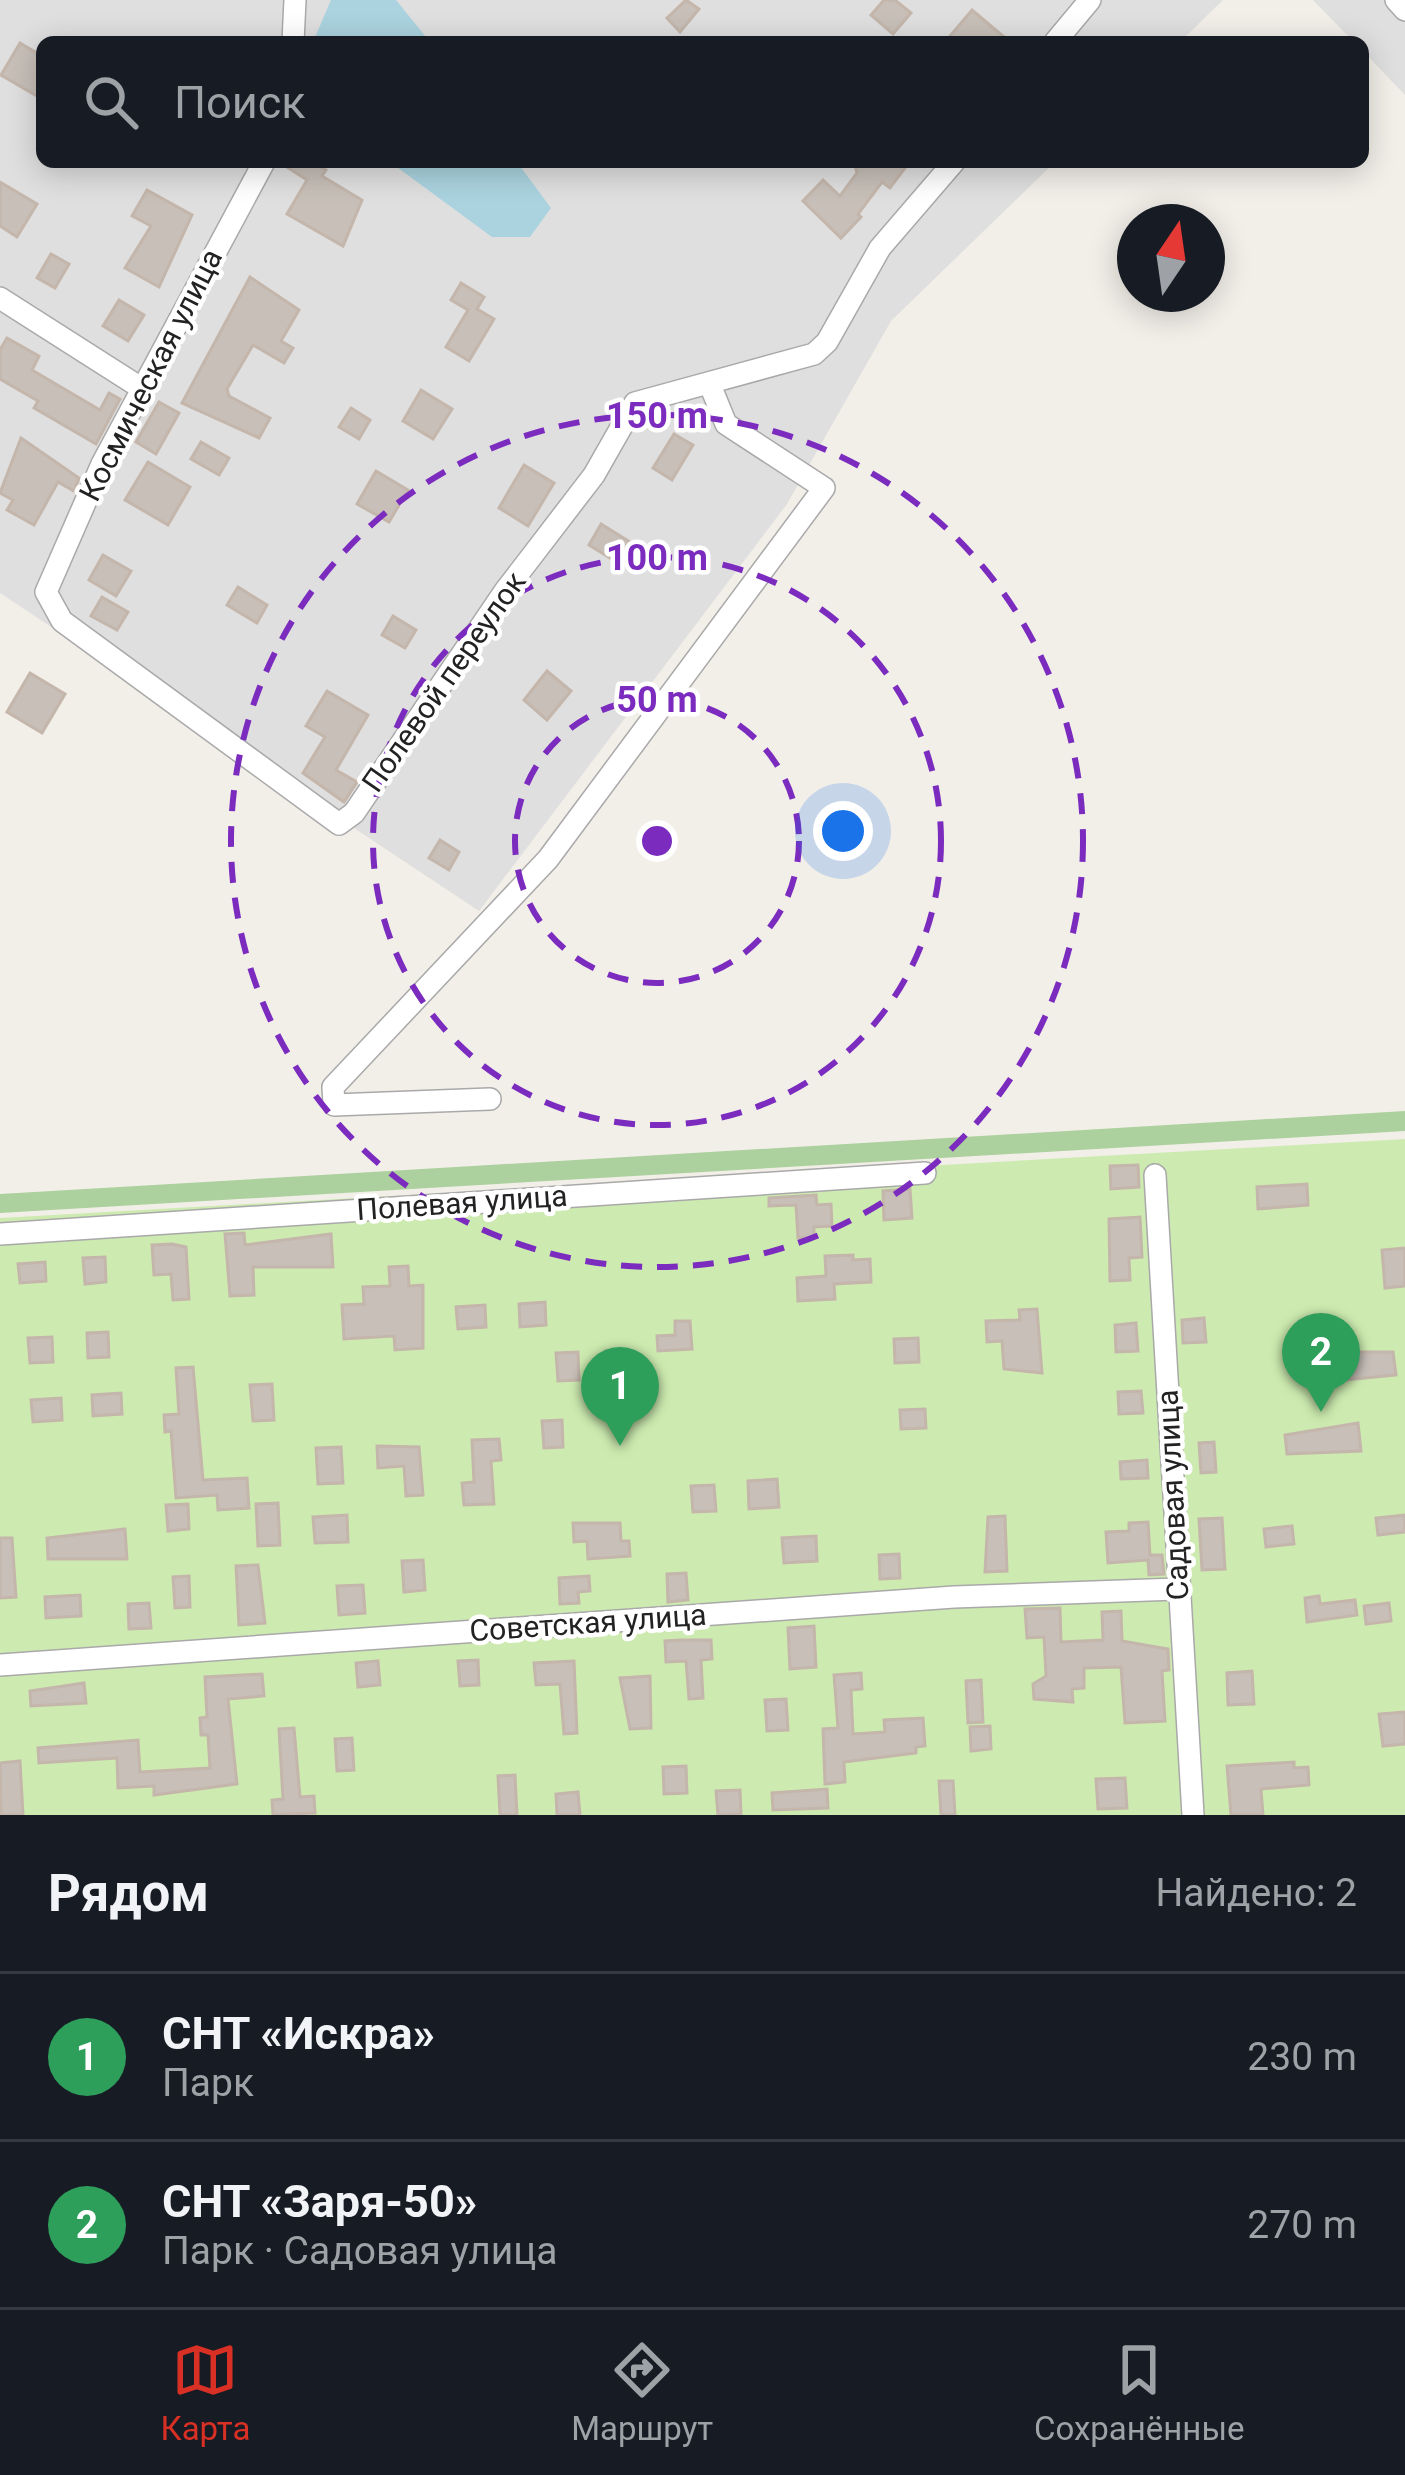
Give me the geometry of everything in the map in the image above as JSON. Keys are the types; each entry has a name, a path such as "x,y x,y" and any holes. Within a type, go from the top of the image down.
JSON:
{"street":[{"path":"293,36 295,0"},
{"path":"1060,36 1090,0"},
{"path":"1396,0 1405,10"},
{"name":"Космическая улица","path":"46,592 141,388 261,168"},
{"path":"490,1099 334,1105 333,1087 548,860 824,488 726,424 710,385 814,354 827,342 880,248 949,168"},
{"path":"0,298 141,388"},
{"name":"Полевой переулок","path":"46,592 62,621 339,824 354,813 506,591 594,475 634,403 710,385"},
{"name":"Полевая улица","path":"0,1234 925,1173"},
{"name":"Садовая улица","path":"1155,1175 1193,1815"},
{"name":"Советская улица","path":"0,1665 954,1597 1178,1589"}],"shaded area":[{"path":"0,0 1223,0 1186,36 36,36 36,168 1049,168 891,321 787,504 479,911 0,593"},
{"path":"1313,0 1405,0 1405,95 1369,57 1369,36 1348,36"}],"green space":[{"path":"1405,1111 1405,1131 0,1213 0,1194"},
{"path":"1405,1139 1405,1815 0,1815 0,1218"}],"water":[{"path":"331,0 396,0 425,36 316,36"},
{"path":"398,168 521,168 551,208 530,237 492,237"}],"building":[{"path":"686,0 699,9 680,32 667,18"},
{"path":"884,0 895,0 911,13 893,34 871,15"},
{"path":"972,10 1003,36 950,36"},
{"path":"20,43 36,52 36,95 1,75"},
{"path":"288,168 322,168 326,170 322,176 362,200 343,246 287,214 307,180"},
{"path":"856,168 905,168 890,188 882,182 858,214 861,217 841,238 803,201 823,180 840,196 857,173"},
{"path":"0,182 37,204 17,237 0,226"},
{"path":"147,190 192,215 159,287 125,268 151,226 132,216"},
{"path":"51,254 69,264 55,288 37,278"},
{"path":"250,277 299,310 281,341 293,348 284,363 253,345 227,389 229,396 270,418 259,438 182,403"},
{"path":"461,283 484,297 477,309 494,319 469,361 446,347 468,310 451,300"},
{"path":"119,300 144,315 128,341 103,326"},
{"path":"7,338 39,356 32,370 100,410 109,393 120,399 96,444 34,408 38,401 0,379 0,350"},
{"path":"421,390 452,409 433,439 403,421"},
{"path":"159,402 179,413 156,454 136,442"},
{"path":"351,408 370,420 359,439 339,427"},
{"path":"674,434 693,445 672,480 653,468"},
{"path":"21,438 79,478 74,491 58,482 34,525 7,510 13,500 0,493"},
{"path":"201,442 229,458 219,475 191,459"},
{"path":"148,462 190,487 168,525 125,500"},
{"path":"524,465 554,483 528,526 499,508"},
{"path":"376,471 408,490 389,522 357,504"},
{"path":"601,524 630,542 618,563 589,545"},
{"path":"103,555 131,571 116,596 89,580"},
{"path":"238,587 267,605 257,623 227,605"},
{"path":"102,597 128,612 117,630 91,616"},
{"path":"393,616 416,630 405,648 382,635"},
{"path":"547,671 571,691 547,720 524,700"},
{"path":"30,673 65,694 42,733 7,712"},
{"path":"327,691 368,715 336,770 357,782 344,802 303,773 325,737 306,726"},
{"path":"440,840 459,852 449,870 429,858"},
{"path":"1138,1165 1139,1187 1111,1189 1110,1166"},
{"path":"1307,1184 1308,1205 1258,1209 1257,1187"},
{"path":"910,1189 912,1218 884,1220 883,1191"},
{"path":"816,1195 817,1205 831,1204 832,1226 814,1227 814,1237 798,1238 796,1205 769,1206 769,1198"},
{"path":"1140,1217 1142,1257 1129,1258 1130,1280 1110,1281 1109,1219"},
{"path":"244,1233 245,1245 331,1234 333,1267 253,1267 254,1295 230,1296 225,1234"},
{"path":"152,1245 186,1247 189,1299 173,1300 171,1274 154,1275"},
{"path":"1405,1248 1405,1286 1385,1288 1382,1250"},
{"path":"853,1255 853,1260 870,1259 871,1282 834,1284 835,1299 798,1301 797,1278 826,1276 825,1256"},
{"path":"105,1257 106,1282 85,1284 83,1258"},
{"path":"45,1262 46,1281 20,1283 18,1264"},
{"path":"408,1266 409,1286 423,1285 423,1348 395,1350 394,1336 344,1339 342,1305 364,1304 363,1287 390,1286 389,1267"},
{"path":"545,1302 546,1325 520,1327 519,1304"},
{"path":"485,1305 486,1327 458,1329 456,1307"},
{"path":"1037,1309 1042,1373 1004,1369 1002,1341 987,1342 986,1321 1020,1320 1019,1310"},
{"path":"1204,1318 1206,1342 1183,1343 1182,1320"},
{"path":"675,1321 690,1321 692,1349 658,1351 657,1336 675,1335"},
{"path":"1136,1323 1138,1351 1116,1352 1115,1325"},
{"path":"108,1332 109,1357 88,1358 87,1333"},
{"path":"52,1337 53,1362 30,1363 28,1338"},
{"path":"918,1338 919,1362 895,1363 894,1339"},
{"path":"622,1350 626,1417 604,1418 603,1402 609,1402 606,1351"},
{"path":"578,1352 579,1380 558,1381 556,1353"},
{"path":"1393,1352 1396,1375 1344,1380 1341,1354"},
{"path":"193,1367 203,1480 247,1478 249,1508 218,1510 217,1495 176,1498 171,1431 165,1432 164,1415 179,1414 176,1368"},
{"path":"272,1384 274,1420 253,1421 250,1385"},
{"path":"1141,1391 1143,1413 1119,1414 1118,1392"},
{"path":"121,1393 122,1414 93,1416 92,1395"},
{"path":"61,1398 62,1420 33,1422 31,1400"},
{"path":"925,1409 926,1428 901,1429 900,1410"},
{"path":"562,1420 563,1447 544,1448 542,1421"},
{"path":"1358,1423 1361,1451 1287,1454 1285,1435"},
{"path":"499,1439 501,1460 491,1461 494,1504 464,1505 462,1483 474,1482 472,1440"},
{"path":"1214,1442 1216,1472 1201,1473 1199,1443"},
{"path":"377,1446 419,1447 423,1495 406,1496 404,1466 378,1468"},
{"path":"341,1447 343,1483 318,1484 316,1448"},
{"path":"1147,1460 1148,1478 1121,1479 1120,1462"},
{"path":"777,1479 779,1507 749,1509 748,1481"},
{"path":"714,1485 716,1511 693,1512 691,1486"},
{"path":"278,1503 280,1545 258,1546 256,1504"},
{"path":"188,1504 189,1529 168,1531 166,1505"},
{"path":"347,1515 348,1542 315,1543 313,1517"},
{"path":"1405,1515 1405,1532 1378,1535 1376,1518"},
{"path":"1005,1516 1007,1571 985,1572 988,1517"},
{"path":"1222,1518 1225,1569 1202,1570 1199,1519"},
{"path":"1148,1522 1150,1555 1162,1555 1164,1574 1149,1575 1148,1560 1108,1563 1106,1532 1129,1531 1129,1523"},
{"path":"573,1523 620,1523 621,1541 629,1541 630,1556 588,1559 587,1541 574,1542"},
{"path":"1292,1526 1294,1544 1266,1547 1264,1529"},
{"path":"125,1529 127,1559 48,1559 47,1538"},
{"path":"816,1536 817,1561 784,1563 782,1538"},
{"path":"0,1538 12,1538 16,1597 0,1598"},
{"path":"899,1554 900,1578 880,1579 879,1555"},
{"path":"423,1560 425,1590 404,1592 402,1561"},
{"path":"258,1565 265,1623 239,1625 236,1566"},
{"path":"686,1573 688,1600 668,1602 667,1574"},
{"path":"189,1576 190,1607 175,1608 173,1577"},
{"path":"589,1576 590,1591 578,1592 579,1603 560,1604 559,1578"},
{"path":"363,1585 365,1613 339,1615 337,1586"},
{"path":"80,1595 81,1616 46,1618 45,1597"},
{"path":"1319,1596 1320,1604 1355,1600 1357,1615 1307,1622 1305,1598"},
{"path":"149,1603 151,1628 129,1629 128,1604"},
{"path":"1389,1603 1391,1621 1366,1624 1364,1606"},
{"path":"1060,1608 1061,1642 1103,1640 1102,1612 1121,1611 1122,1641 1168,1649 1169,1670 1162,1671 1165,1721 1125,1723 1121,1667 1084,1668 1084,1688 1072,1689 1073,1702 1034,1699 1033,1684 1046,1676 1044,1637 1027,1638 1025,1609"},
{"path":"814,1626 816,1667 790,1669 788,1628"},
{"path":"711,1640 712,1659 701,1660 703,1698 689,1699 686,1661 666,1662 665,1641"},
{"path":"478,1660 479,1685 460,1686 458,1661"},
{"path":"378,1661 380,1685 358,1687 356,1663"},
{"path":"574,1661 577,1733 564,1734 560,1684 536,1685 534,1663"},
{"path":"1252,1671 1254,1704 1228,1705 1227,1673"},
{"path":"861,1673 862,1689 851,1690 853,1734 885,1732 884,1720 923,1718 925,1746 916,1747 916,1753 844,1762 845,1782 825,1784 823,1729 838,1728 834,1675"},
{"path":"262,1674 264,1696 228,1699 237,1784 154,1795 154,1786 118,1788 117,1758 39,1763 38,1748 138,1740 140,1772 210,1768 208,1735 201,1735 200,1718 207,1717 205,1677"},
{"path":"650,1676 651,1728 630,1729 620,1678"},
{"path":"981,1680 983,1722 968,1723 966,1681"},
{"path":"84,1683 86,1703 31,1706 30,1691"},
{"path":"786,1699 788,1730 767,1731 765,1700"},
{"path":"1405,1712 1405,1744 1383,1746 1379,1714"},
{"path":"990,1726 991,1749 971,1751 970,1727"},
{"path":"294,1728 300,1797 314,1796 315,1813 273,1815 272,1800 283,1799 279,1729"},
{"path":"352,1738 354,1770 337,1771 335,1739"},
{"path":"20,1761 23,1815 1,1815 0,1763"},
{"path":"1294,1762 1294,1768 1308,1767 1309,1785 1261,1789 1263,1815 1231,1815 1227,1766"},
{"path":"686,1766 687,1793 664,1794 663,1767"},
{"path":"515,1775 517,1815 500,1815 498,1776"},
{"path":"1125,1778 1127,1808 1098,1809 1096,1779"},
{"path":"939,1781 953,1781 955,1815 941,1815"},
{"path":"827,1789 828,1808 773,1810 772,1793"},
{"path":"740,1790 741,1814 718,1815 716,1791"},
{"path":"578,1792 580,1815 557,1815 556,1794"}],"place":[{"name":"СНТ «Заря-50»","path":"1321,1412"},
{"name":"СНТ «Искра»","path":"620,1446"}]}
